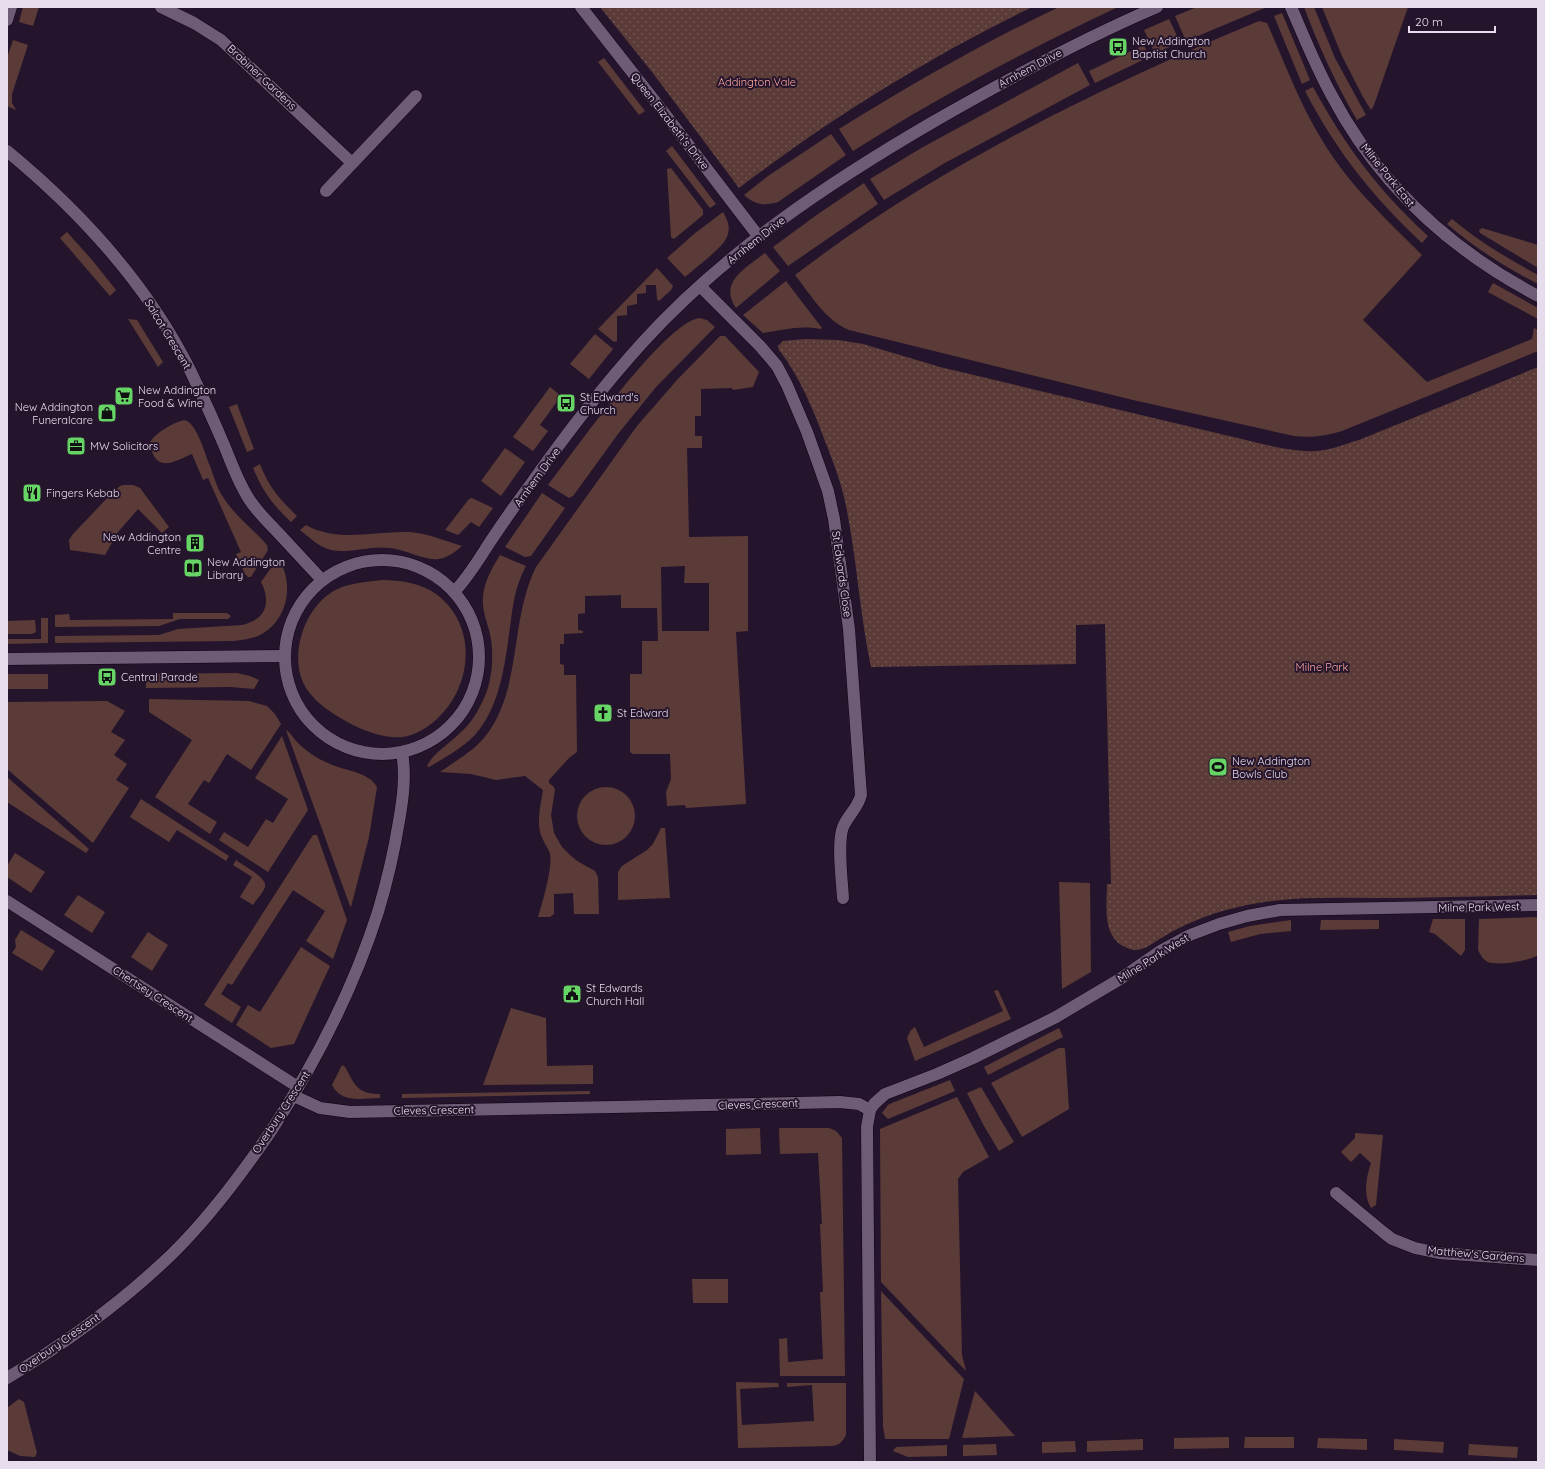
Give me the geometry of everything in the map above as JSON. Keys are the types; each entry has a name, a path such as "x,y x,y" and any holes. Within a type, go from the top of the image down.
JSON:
{"street":[{"path":"7,20 11,7"},
{"name":"Brabiner Gardens","path":"161,7 194,23 221,40 352,163"},
{"name":"Queen Elizabeth's Drive","path":"581,7 759,237"},
{"name":"Arnhem Drive","path":"455,591 470,573 533,480 605,386 648,337 700,286 759,237 866,162 964,104 1059,53 1157,7"},
{"name":"Milne Park East","path":"1291,7 1314,62 1332,97 1370,156 1396,188 1422,216 1450,239 1517,285 1538,296"},
{"path":"326,191 416,96"},
{"name":"Salcot Crescent","path":"7,152 44,183 78,216 113,254 134,280 183,357 214,420 236,475 251,502 322,580"},
{"name":"St Edwards Close","path":"700,286 760,346 777,366 787,385 807,432 828,491 834,519 849,629 862,795 860,802 846,820 841,839 843,898"},
{"path":"374,560 389,560 417,567 443,582 455,591 464,603 476,629 480,658 476,686 461,713 449,726 423,745 402,752 389,754 372,753 357,750 342,744 324,732 306,715 297,702 288,681 284,656 288,630 294,616 302,602 322,580 340,569 358,563 374,560"},
{"path":"7,659 284,656"},
{"name":"Overbury Crescent","path":"7,1378 49,1352 91,1322 131,1291 172,1254 232,1185 263,1143 296,1091 328,1035 351,985 380,904 391,867 403,799 405,779 402,752"},
{"name":"Chertsey Crescent","path":"7,901 296,1091"},
{"name":"Milne Park West","path":"870,1110 885,1094 937,1074 1031,1030 1102,990 1176,942 1203,929 1219,924 1252,914 1286,910 1538,905"},
{"name":"Cleves Crescent","path":"296,1091 320,1108 350,1112 614,1108 840,1102 859,1104 870,1110"},
{"path":"870,1110 867,1127 870,1462"},
{"name":"Matthew's Gardens","path":"1336,1192 1392,1239 1415,1248 1439,1253 1538,1260"}],"green space":[{"path":"23,7 39,7 33,26 19,22"},
{"name":"Addington Vale","path":"600,7 1032,7 994,26 881,90 809,137 739,188 652,72"},
{"path":"1059,7 1118,7 983,75 917,112 853,151 839,129 947,65"},
{"path":"1197,7 1267,7 1186,41 1175,16"},
{"path":"1304,7 1314,7 1335,58 1366,115 1357,120 1328,65"},
{"path":"1322,7 1408,7 1371,110 1342,56"},
{"path":"1282,13 1310,80 1302,84 1274,16"},
{"path":"1169,19 1180,42 1155,54 1144,30"},
{"path":"1259,21 1267,23 1306,112 1332,156 1368,200 1422,255 1363,320 1427,382 1532,339 1534,328 1538,330 1538,351 1342,431 1318,436 1294,436 1133,400 849,330 840,326 826,313 813,299 795,275 848,236 904,200 1018,133 1137,74"},
{"path":"13,40 28,45 12,94 12,103 16,110 7,106 7,58"},
{"path":"1144,45 1149,57 1095,83 1089,71"},
{"path":"604,58 645,111 639,115 598,62"},
{"path":"1078,63 1090,85 943,164 884,200 870,179 923,147"},
{"path":"1313,87 1325,109 1364,167 1394,202 1428,236 1422,243 1371,190 1343,154 1305,91"},
{"path":"831,134 846,155 778,202 760,204 752,201 744,195 768,176"},
{"path":"672,146 716,204 710,208 666,151"},
{"path":"671,168 703,210 703,215 674,239 671,237 667,169"},
{"path":"864,183 878,204 788,266 773,247"},
{"path":"723,212 729,226 727,237 715,252 685,277 667,258 694,234"},
{"path":"1452,219 1493,249 1538,275 1538,284 1502,264 1468,241 1447,224"},
{"path":"1482,228 1538,245 1538,268 1480,233 1479,230"},
{"path":"67,232 116,290 110,296 60,238"},
{"path":"765,253 780,271 736,308 731,299 730,290 733,283 743,270"},
{"path":"657,268 673,286 671,290 659,301 657,299 656,285 646,285 646,293 637,294 637,304 627,306 627,315 617,316 617,341 614,342 598,329"},
{"path":"786,281 822,328 784,329 763,333 743,315"},
{"path":"1493,283 1538,308 1538,319 1488,292"},
{"path":"699,318 707,320 715,327 656,387 618,434 573,496 569,498 548,485 598,419 642,365 664,342 683,326"},
{"path":"128,319 137,320 163,362 158,367"},
{"path":"595,334 613,349 589,379 570,364"},
{"path":"720,336 725,336 759,372 753,387 733,390 732,388 701,389 701,416 695,416 695,436 702,436 702,448 687,448 689,537 748,536 748,631 736,632 746,804 686,808 685,805 667,806 666,792 671,779 670,754 633,754 630,752 630,674 642,674 642,641 658,641 657,608 621,608 621,595 585,596 585,613 578,614 578,630 583,631 583,633 564,634 564,644 560,644 560,664 564,665 564,675 576,675 577,752 569,758 549,780 549,783 555,790 551,815 554,833 562,847 569,854 577,861 595,871 598,877 599,914 574,914 573,893 554,894 554,914 550,917 538,917 547,886 551,860 539,827 543,790 525,776 496,780 471,774 440,772 479,743 496,719 505,699 522,610 536,567 637,426 677,380","holes":["685,566 684,583 709,583 709,631 662,631 661,567"]},
{"name":"Milne Park","path":"805,339 838,340 863,344 940,367 1271,446 1305,451 1316,451 1338,447 1359,440 1538,367 1538,895 1417,898 1312,898 1279,900 1236,907 1204,917 1173,931 1143,949 1135,950 1121,945 1110,931 1107,913 1107,884 1111,884 1105,624 1076,625 1076,664 871,667 850,530 841,484 811,405 800,382 787,360 779,350 778,346 783,341"},
{"path":"550,387 561,396 540,425 548,431 533,451 513,437"},
{"path":"237,404 254,449 247,452 229,407"},
{"path":"184,420 193,426 197,433 217,486 223,497 267,545 268,550 251,577 248,577 245,574 236,554 241,552 208,478 203,480 192,454 171,463 165,463 156,459 152,452 150,442 153,438 165,428"},
{"path":"505,448 525,462 501,496 481,481"},
{"path":"260,464 267,480 276,493 297,516 291,522 273,503 260,484 253,468"},
{"path":"133,485 140,488 169,527 162,533 138,509 118,532 105,555 70,550 69,540 73,534 113,492 120,486"},
{"path":"542,493 565,508 531,556 525,557 505,547"},
{"path":"472,498 493,508 479,527 471,522 458,535 445,530 469,499"},
{"path":"306,525 331,534 343,535 409,532 429,536 462,546 448,556 438,559 427,558 402,550 383,547 338,551 327,549 300,530"},
{"path":"500,555 526,566 519,581 515,596 500,685 490,712 483,725 474,736 458,749 429,767 427,766 433,757 455,738 473,719 488,688 492,666 492,652 491,637 484,610 483,597 491,570"},
{"path":"278,558 286,579 286,602 276,622 268,630 258,636 234,641 55,643 55,636 159,635 178,629 242,625 250,623 261,615 264,610 266,597 261,582"},
{"path":"382,580 410,583 424,587 436,594 450,607 459,622 464,638 466,656 464,673 458,690 449,705 437,719 426,728 417,733 403,737 384,736 364,730 327,710 310,694 306,688 298,663 301,636 306,622 313,610 322,600 332,592 343,587 356,583"},
{"path":"173,613 227,613 231,616 228,619 180,619 159,626 55,627 55,615 69,614 70,620 173,619"},
{"path":"41,618 48,618 48,643 7,644 7,639 41,639"},
{"path":"35,620 36,632 32,634 7,634 7,621"},
{"path":"237,673 259,680 254,689 231,687 146,688 146,674"},
{"path":"7,674 48,674 48,689 7,689"},
{"path":"149,699 249,701 267,706 275,714 281,724 251,770 227,754 209,783 204,780 188,804 217,822 210,834 155,797 192,740 149,712"},
{"path":"107,701 125,711 111,732 125,740 114,755 127,764 116,780 129,788 93,843 7,769 7,702"},
{"path":"286,730 300,745 315,757 334,766 362,774 377,787 369,837 351,907 350,906"},
{"path":"282,736 308,810 268,872 219,840 224,832 248,847 266,819 273,823 288,799 255,778"},
{"path":"7,777 89,849 86,853 7,802"},
{"path":"600,787 612,787 627,795 635,810 635,822 627,837 612,845 600,845 585,837 577,822 577,810 585,795"},
{"path":"141,799 229,856 226,861 177,830 169,842 130,817"},
{"path":"661,828 665,828 670,898 618,900 618,872 622,866 647,850 653,844"},
{"path":"313,835 317,835 347,920 333,959 306,941 325,911 293,890 232,985 228,983 221,994 241,1007 232,1023 204,1005"},
{"path":"15,853 45,872 31,893 7,877 7,866"},
{"path":"236,860 254,872 265,883 264,889 253,905 240,897 252,877 233,865"},
{"path":"1059,882 1090,883 1091,972 1062,989"},
{"path":"78,895 105,912 92,933 64,915"},
{"path":"1538,917 1538,955 1521,961 1506,963 1488,962 1482,957 1478,950 1479,919"},
{"path":"1433,919 1465,919 1465,950 1461,956 1435,934 1429,932"},
{"path":"1291,920 1291,931 1260,934 1231,942 1228,932 1250,926"},
{"path":"1321,920 1379,920 1379,929 1320,930"},
{"path":"21,930 55,951 42,971 12,953 16,947 15,940"},
{"path":"148,932 168,945 152,971 131,957"},
{"path":"301,947 330,966 294,1044 271,1048 236,1025 248,1005 260,1012"},
{"path":"998,990 1011,1019 915,1061 907,1038 911,1030 915,1027 924,1047 1003,1011 994,991"},
{"path":"511,1008 546,1018 547,1066 593,1065 593,1084 483,1085"},
{"path":"1059,1028 1063,1037 988,1075 984,1067"},
{"path":"1059,1048 1065,1049 1069,1109 1022,1137 991,1083"},
{"path":"342,1065 345,1067 354,1083 361,1090 372,1094 380,1094 380,1098 353,1099 341,1095 336,1091 332,1085"},
{"path":"950,1080 955,1091 888,1119 882,1113 888,1105 892,1103"},
{"path":"981,1087 1014,1142 999,1151 967,1093"},
{"path":"590,1091 590,1094 402,1098 402,1094"},
{"path":"957,1097 989,1157 963,1172 958,1179 962,1355 966,1371 881,1282 880,1129"},
{"path":"760,1128 761,1154 726,1155 726,1129"},
{"path":"779,1128 829,1128 836,1131 842,1138 845,1376 780,1376 779,1339 787,1338 788,1362 823,1359 820,1292 823,1292 820,1224 822,1224 818,1153 780,1154"},
{"path":"1355,1133 1383,1135 1376,1205 1371,1208 1368,1203 1366,1186 1371,1163 1360,1153 1351,1162 1341,1152 1355,1138"},
{"path":"692,1279 728,1279 728,1303 693,1303"},
{"path":"881,1291 964,1379 949,1439 885,1439 883,1426"},
{"path":"736,1382 778,1383 779,1387 740,1389 742,1425 814,1421 812,1385 787,1387 787,1383 846,1383 846,1435 844,1439 837,1445 832,1446 738,1448"},
{"path":"975,1391 1015,1436 962,1438"},
{"path":"19,1399 24,1402 37,1453 35,1457 20,1456 7,1450 7,1408"},
{"path":"1229,1437 1229,1448 1174,1449 1174,1438"},
{"path":"1245,1437 1294,1437 1294,1448 1244,1448"},
{"path":"1318,1438 1367,1439 1367,1450 1317,1448"},
{"path":"1143,1439 1143,1450 1087,1452 1087,1441"},
{"path":"1394,1439 1444,1442 1443,1453 1394,1450"},
{"path":"1075,1441 1076,1452 1042,1453 1042,1442"},
{"path":"996,1444 997,1455 963,1456 963,1445"},
{"path":"1469,1444 1518,1447 1517,1458 1468,1455"},
{"path":"947,1445 947,1456 908,1457 893,1451 896,1447"}],"place":[{"name":"New Addington Baptist Church","path":"1118,47"},
{"name":"New Addington Food & Wine","path":"124,396"},
{"name":"St Edward's Church","path":"566,403"},
{"name":"New Addington Funeralcare","path":"107,413"},
{"name":"MW Solicitors","path":"76,446"},
{"name":"Fingers Kebab","path":"32,493"},
{"name":"New Addington Centre","path":"195,543"},
{"name":"New Addington Library","path":"193,568"},
{"name":"Central Parade","path":"107,677"},
{"name":"St Edward","path":"603,713"},
{"name":"New Addington Bowls Club","path":"1218,767"},
{"name":"St Edwards Church Hall","path":"572,994"}]}
